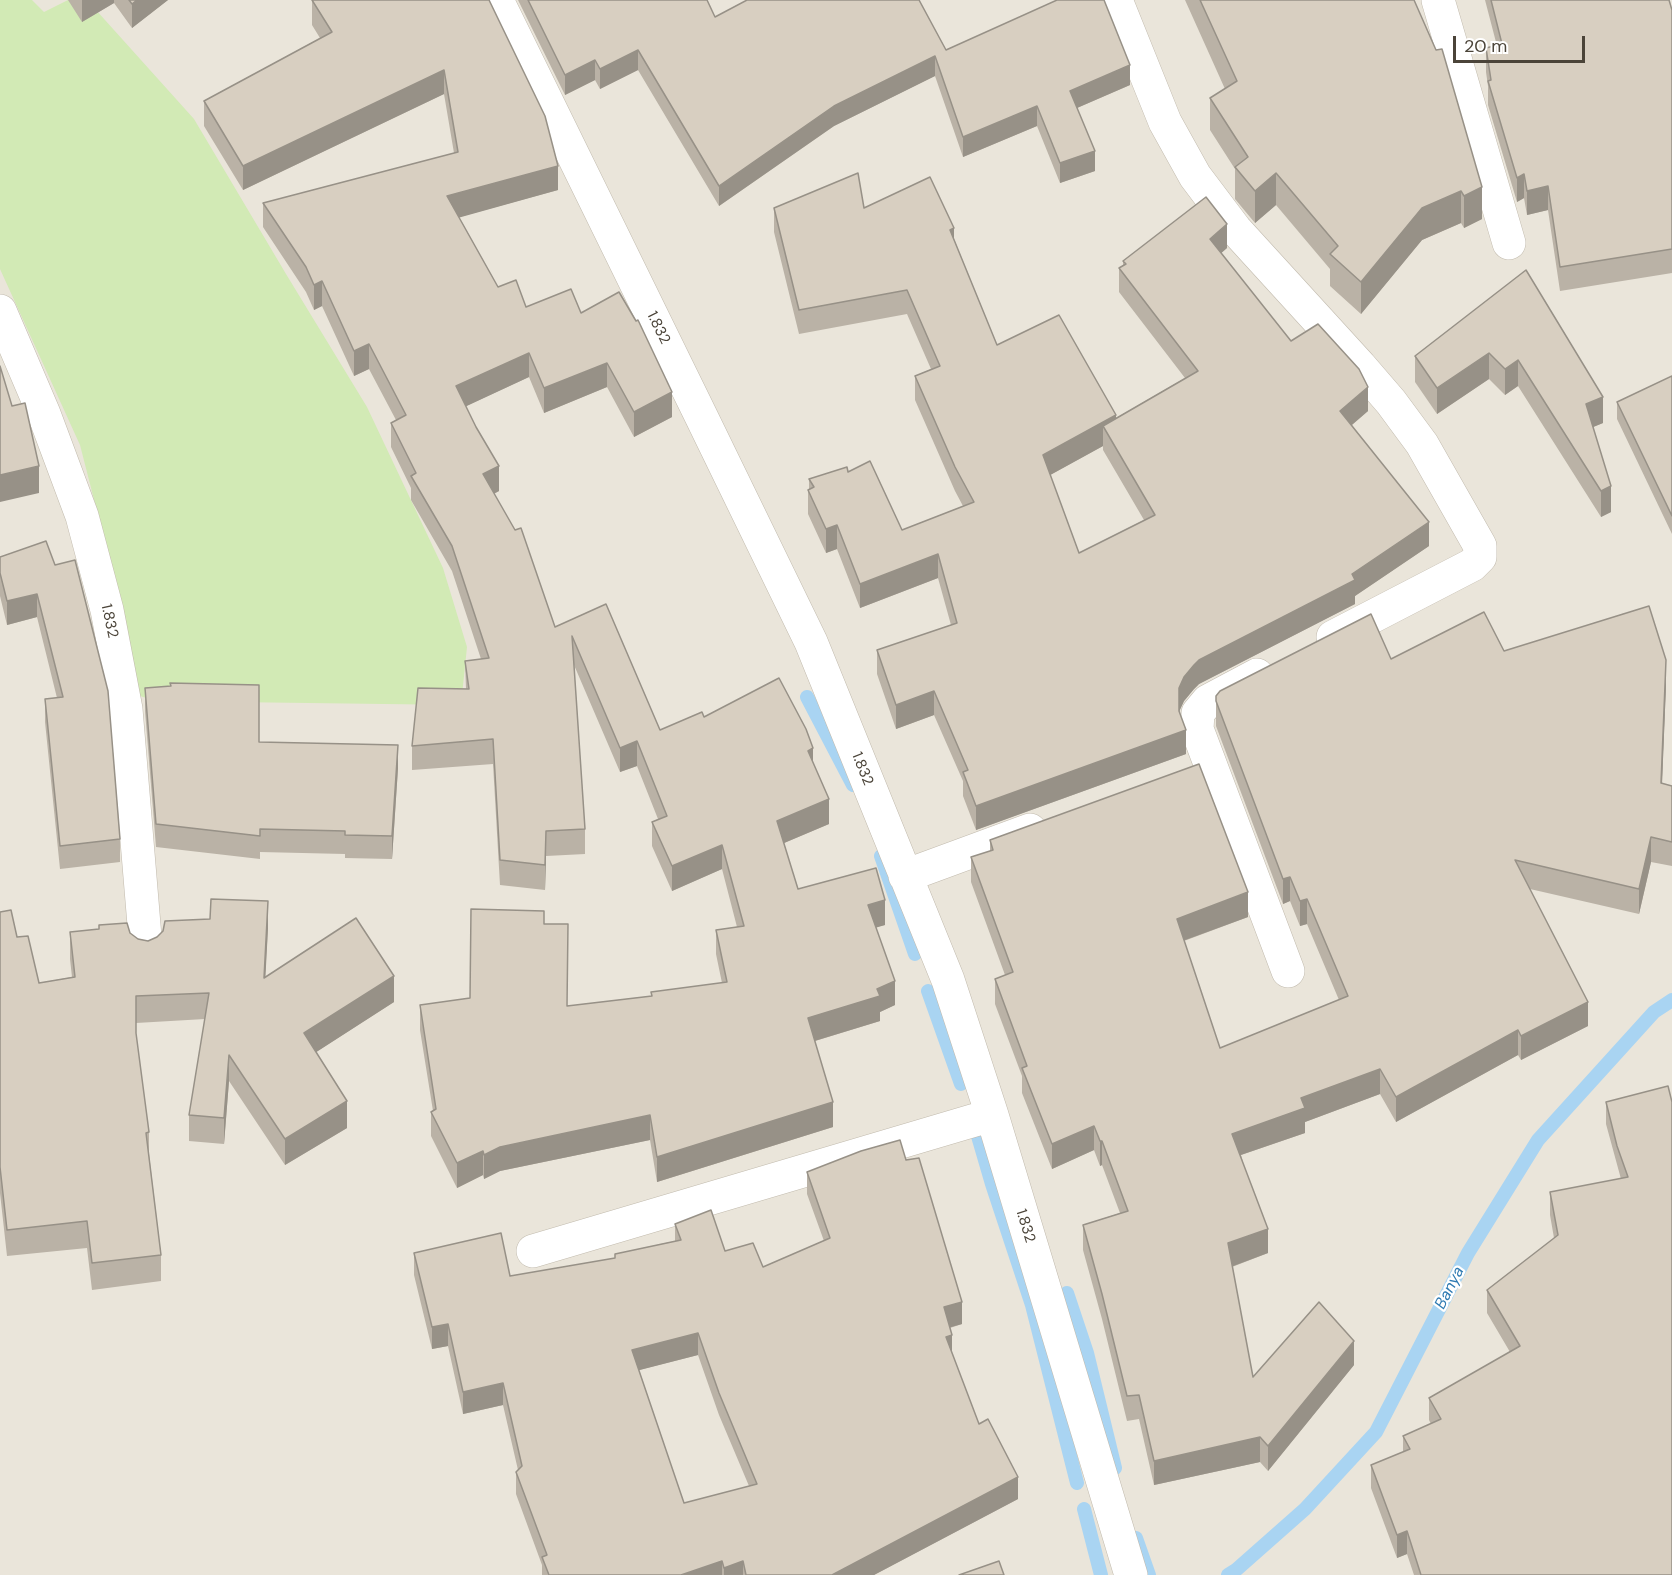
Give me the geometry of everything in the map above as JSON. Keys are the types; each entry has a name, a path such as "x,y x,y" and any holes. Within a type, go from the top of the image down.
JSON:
{"street":[{"name":"1.832","path":"497,0 811,642 948,980 992,1115 1131,1575"},
{"path":"1116,0 1165,122 1195,176 1234,229 1391,402 1422,444 1480,546 1480,556 1472,566 1208,700 1198,713 1199,769 1288,971"},
{"path":"1438,0 1509,243"},
{"name":"1.832","path":"0,311 44,414 82,516 107,610 126,709 146,949"},
{"path":"905,876 1058,820"},
{"path":"533,1251 992,1115"}],"shaded area":[{"path":"0,0 1672,0 1672,1575 0,1575"}],"green space":[{"path":"0,0 32,0 44,12 68,0 87,0 194,119 367,407 443,568 467,647 461,705 155,701 137,695 99,519 80,445 0,269"}],"building":[{"path":"312,0 489,0 545,116 558,166 447,196 498,287 516,280 526,307 571,289 581,313 619,292 636,321 638,320 672,392 634,412 607,363 544,388 529,353 456,386 499,466 483,474 515,530 521,528 555,627 606,604 660,730 702,712 704,717 779,678 806,729 813,748 808,751 829,799 777,821 798,889 876,868 885,900 868,905 895,981 877,989 880,996 808,1018 833,1102 657,1157 650,1115 500,1147 484,1155 483,1151 457,1163 431,1112 436,1109 420,1005 470,998 471,909 544,911 544,924 568,924 567,1006 652,996 651,992 727,982 716,930 744,926 722,845 672,866 652,822 667,816 637,741 620,748 572,636 585,829 546,831 545,865 500,860 493,739 412,746 418,688 469,689 465,661 489,658 452,546 411,476 416,473 391,423 406,415 369,344 354,351 322,281 314,285 306,267 263,203 458,152 444,70 243,166 204,101 332,32"},
{"path":"528,0 707,0 715,17 747,0 919,0 946,50 1057,0 1104,0 1130,65 1070,91 1095,151 1060,163 1037,106 963,137 935,56 834,106 719,186 638,50 600,69 595,60 565,75"},
{"path":"1200,0 1414,0 1436,50 1442,49 1482,187 1464,196 1461,191 1422,208 1361,282 1330,254 1338,246 1276,173 1255,191 1235,167 1248,157 1210,98 1237,81"},
{"path":"1491,0 1669,0 1672,10 1672,249 1560,267 1548,186 1527,191 1524,174 1517,178 1488,81 1491,80 1486,48 1502,44"},
{"path":"858,173 864,208 930,177 954,228 950,230 997,345 1059,315 1116,415 1043,455 1079,553 1155,515 1103,426 1198,371 1119,268 1126,264 1123,261 1206,197 1227,224 1210,239 1291,341 1318,324 1359,369 1368,387 1340,411 1429,522 1352,574 1355,580 1199,660 1184,677 1179,688 1179,711 1186,730 976,806 963,772 968,770 934,691 896,705 877,650 957,623 938,554 860,584 837,525 826,529 808,490 814,487 809,479 847,467 848,472 870,461 902,530 974,502 955,467 915,376 940,366 907,290 799,310 774,208"},
{"path":"1526,270 1603,397 1586,404 1611,486 1601,491 1518,360 1505,369 1489,353 1437,388 1415,356"},
{"path":"0,366 12,406 25,403 39,466 0,475"},
{"path":"1672,376 1672,516 1617,402"},
{"path":"46,541 55,565 75,560 108,691 120,839 60,846 45,699 63,697 37,594 7,601 0,573 0,557"},
{"path":"1649,606 1666,660 1661,783 1672,786 1672,842 1651,837 1639,889 1515,860 1588,1002 1521,1036 1518,1030 1396,1097 1380,1069 1301,1098 1305,1108 1232,1134 1268,1229 1228,1243 1253,1377 1319,1302 1354,1341 1268,1446 1260,1437 1154,1461 1139,1395 1127,1396 1083,1225 1128,1211 1102,1141 1094,1126 1052,1144 1022,1068 1027,1066 995,979 1013,972 971,857 993,850 990,840 1199,764 1248,892 1177,919 1220,1048 1348,996 1307,899 1300,901 1290,877 1283,879 1216,701 1216,696 1220,691 1371,614 1391,659 1484,612 1504,651"},
{"path":"170,683 259,685 259,742 398,745 392,836 345,835 345,831 260,829 260,836 156,824 145,688 171,686"},
{"path":"211,899 268,901 264,978 356,918 394,976 304,1033 347,1101 285,1139 229,1055 224,1118 189,1115 209,993 136,996 136,1033 149,1132 146,1133 161,1255 92,1263 87,1221 7,1230 0,1167 0,912 11,910 17,937 28,936 39,983 75,977 70,932 99,929 99,925 127,923 130,933 138,939 148,941 163,931 165,921 210,919"},
{"path":"1668,1086 1672,1102 1672,1575 1421,1575 1407,1531 1397,1535 1371,1465 1410,1449 1403,1436 1441,1419 1429,1398 1520,1346 1487,1290 1558,1235 1550,1192 1628,1177 1617,1146 1606,1102"},
{"path":"900,1140 906,1160 919,1158 962,1302 944,1307 952,1335 946,1337 979,1424 988,1419 1018,1477 832,1575 746,1575 743,1561 724,1568 722,1561 681,1575 549,1575 542,1557 547,1555 516,1472 522,1466 503,1383 463,1392 448,1324 432,1327 414,1253 501,1233 510,1276 615,1258 615,1254 681,1240 675,1224 711,1210 725,1251 753,1243 763,1267 830,1238 807,1172 861,1151","holes":["698,1333 719,1393 757,1484 684,1503 632,1350"]},
{"path":"999,1561 1004,1575 959,1575"}],"waterway":[{"path":"807,697 853,785"},
{"path":"881,856 915,954"},
{"path":"928,991 961,1084"},
{"name":"Banya","path":"1228,1575 1305,1509 1376,1432 1468,1253 1538,1140 1654,1012 1672,1000"},
{"path":"973,1119 1032,1305 1077,1483"},
{"path":"1067,1293 1087,1353 1115,1468"},
{"path":"1084,1509 1101,1575"},
{"path":"1136,1538 1149,1575"}]}
